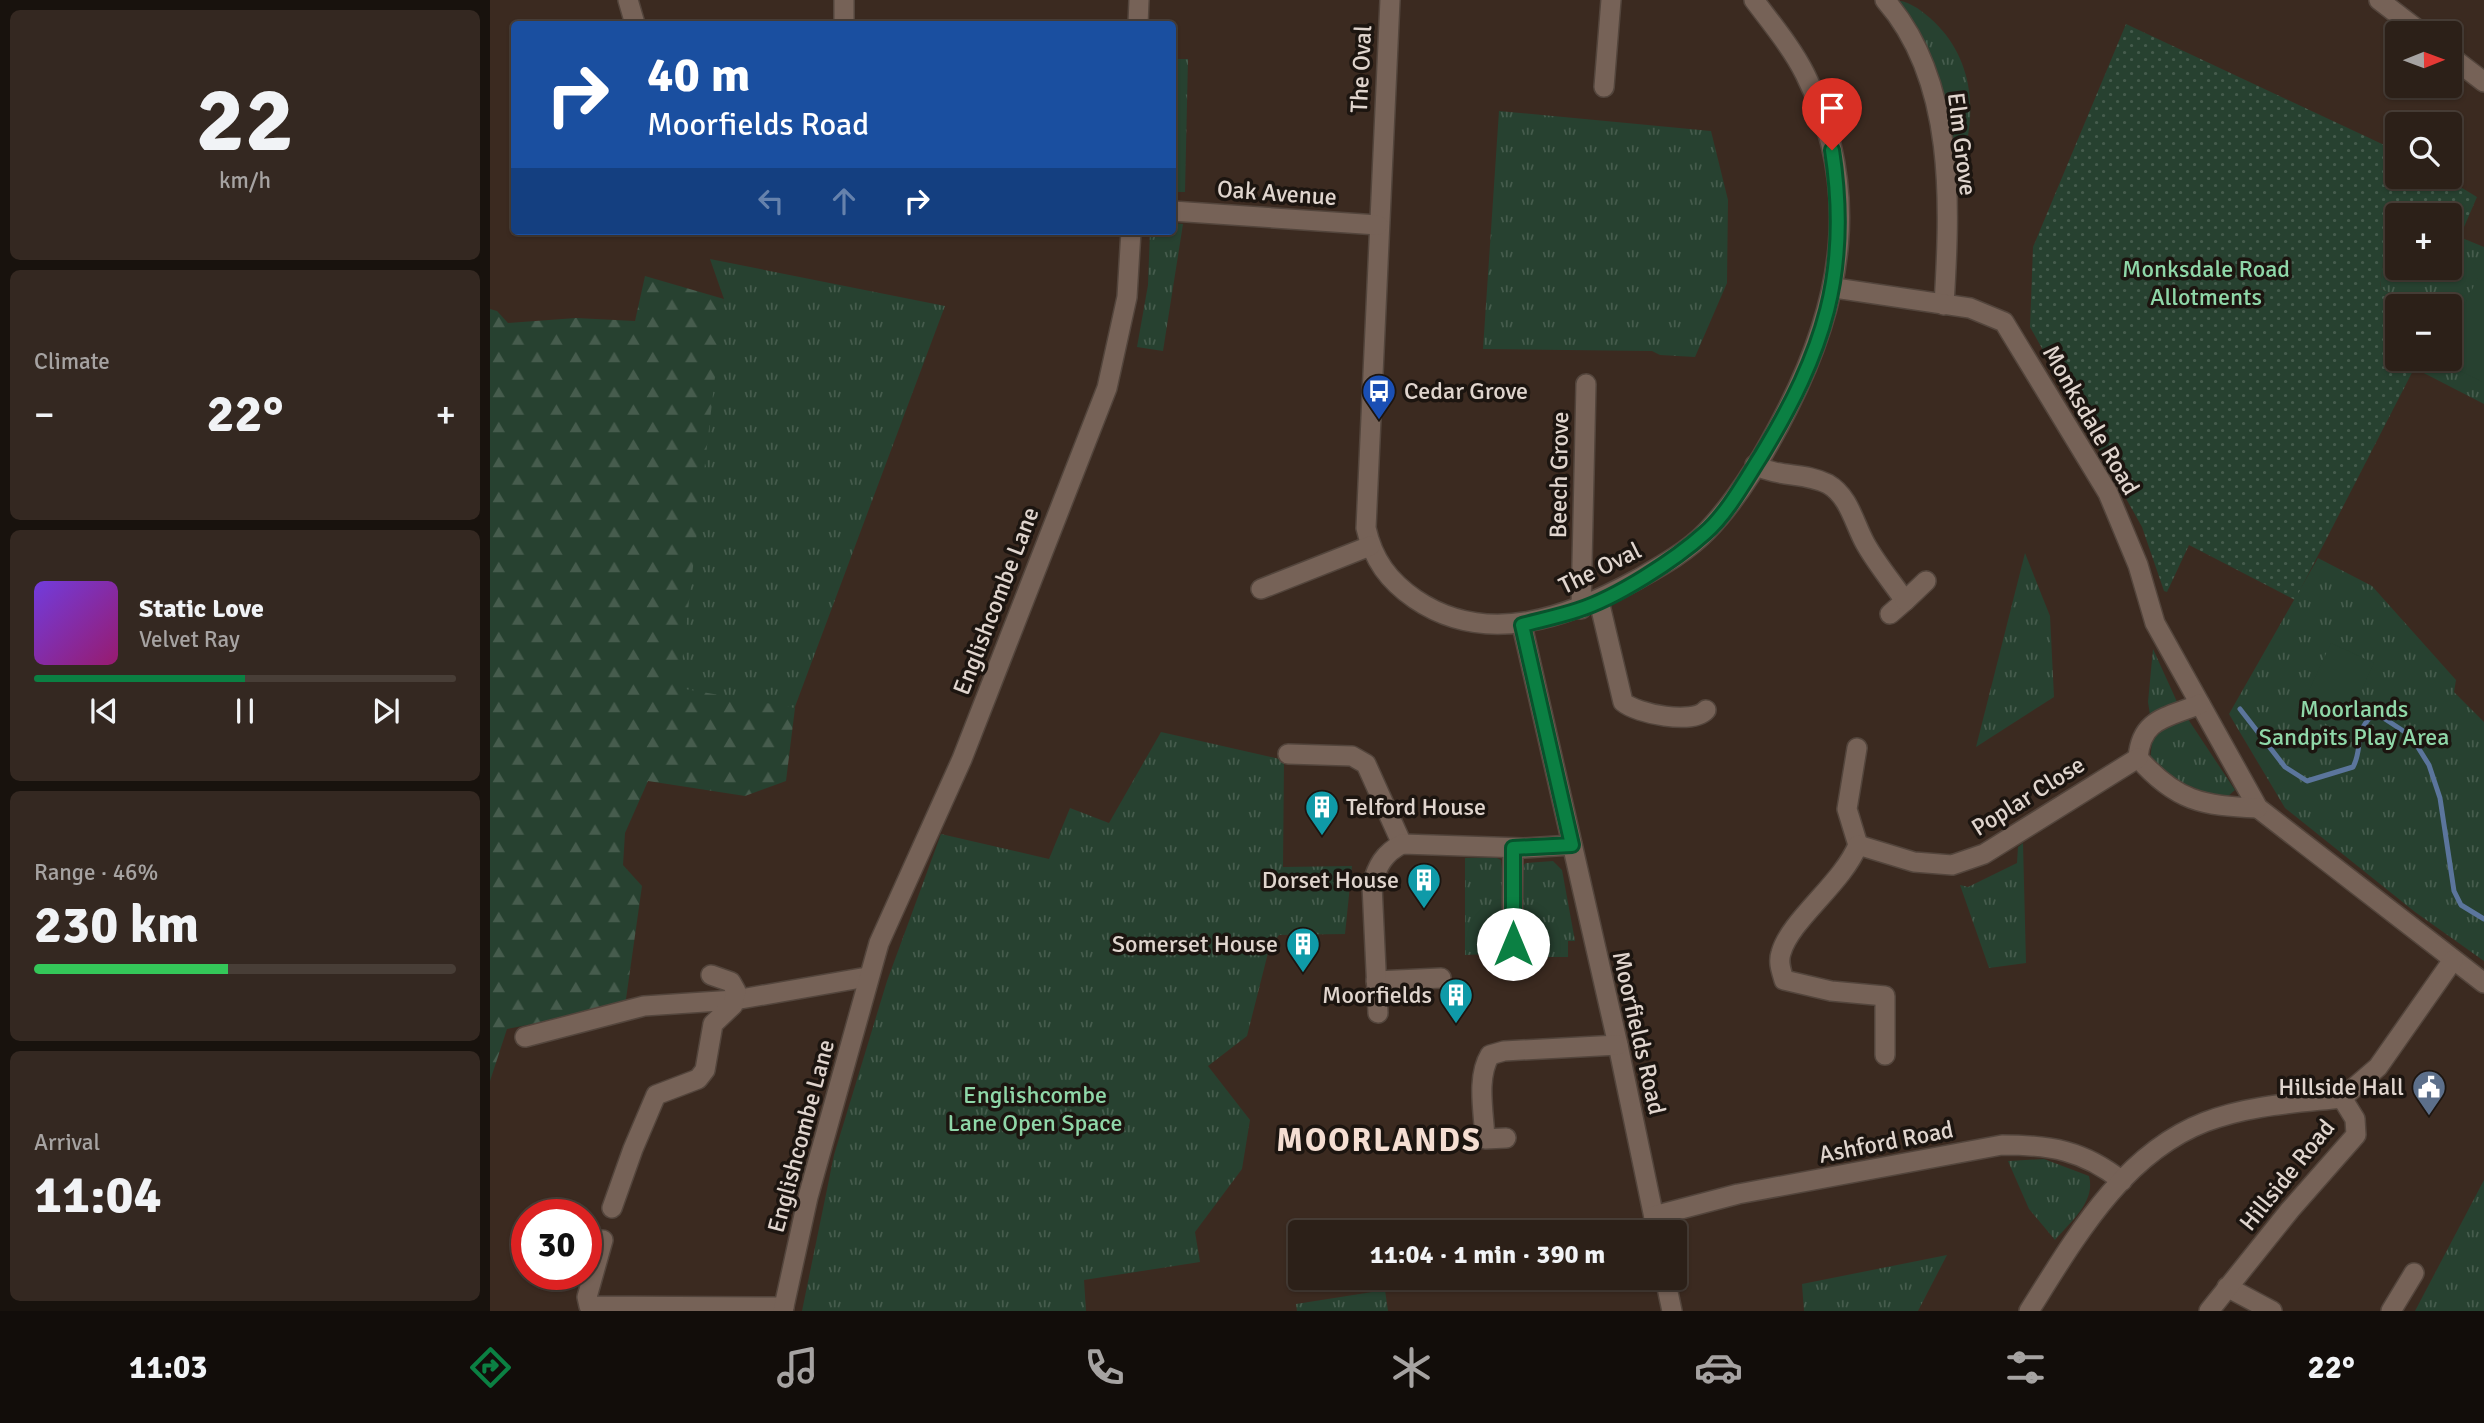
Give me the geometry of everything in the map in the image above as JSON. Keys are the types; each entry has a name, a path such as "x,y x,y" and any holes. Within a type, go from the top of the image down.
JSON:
{"street":[{"path":"628,0 634,21"},
{"path":"844,0 844,21"},
{"path":"1138,21 1139,0"},
{"name":"The Oval","path":"1390,0 1366,528 1370,546 1392,583 1434,612 1480,625 1522,625 1581,609 1667,563 1707,532 1755,466 1810,365 1835,288 1838,188 1832,150 1805,73 1754,0"},
{"path":"1604,87 1611,0"},
{"name":"Elm Grove","path":"1885,0 1900,17 1929,81 1938,116 1946,198 1944,305"},
{"path":"2379,0 2406,21"},
{"path":"2462,65 2484,82"},
{"name":"Oak Avenue","path":"1176,211 1378,225"},
{"name":"Englishcombe Lane","path":"603,1240 587,1297 589,1306 783,1309 808,1197 867,977 912,867 961,759 1107,388 1128,297 1131,235"},
{"name":"Monksdale Road","path":"1835,288 1991,314 2004,322 2108,493 2138,565 2155,623 2258,807 2484,983"},
{"name":"Beech Grove","path":"1581,609 1586,384"},
{"path":"1755,466 1769,473 1806,477 1828,484 1844,498 1898,607 1926,581"},
{"path":"1261,589 1370,546"},
{"path":"1599,601 1623,702 1631,709 1690,719 1700,717 1706,710"},
{"name":"Moorfields Road","path":"1522,625 1618,1045 1654,1220"},
{"path":"2200,704 2151,724 2140,738 2138,758 2160,783 2181,795 2218,806 2258,807"},
{"path":"1857,748 1847,809 1858,845 1851,863 1784,943 1780,967 1784,979 1802,986 1885,996 1885,1055"},
{"path":"1288,754 1352,755 1366,764 1402,844"},
{"name":"Poplar Close","path":"1858,845 1914,862 1952,865 1984,854 2138,758"},
{"path":"1378,1013 1372,885 1384,858 1402,844 1513,848 1572,845"},
{"path":"1512,950 1513,848"},
{"name":"Hillside Road","path":"2209,1311 2356,1135 2356,1119 2342,1098 2378,1067 2453,960"},
{"path":"612,1208 656,1095 698,1079 705,1070 713,1024 735,1000 736,991 731,982 711,975"},
{"path":"524,1037 644,1006 735,1000 867,977"},
{"path":"1376,981 1441,978"},
{"path":"1506,1138 1476,1139 1484,1065 1490,1055 1504,1051 1618,1045"},
{"path":"2029,1311 2089,1219 2122,1181 2161,1145 2204,1122 2255,1107 2342,1098"},
{"name":"Ashford Road","path":"1666,1220 1738,1194 2002,1145 2046,1145 2075,1153 2106,1169 2122,1181"},
{"path":"2391,1311 2414,1273"},
{"path":"2227,1287 2272,1311"},
{"path":"1668,1290 1672,1311"}],"green space":[{"path":"1893,0 1913,6 1930,18 1946,35 1958,54 1965,74 1970,95 1968,139 1953,181 1950,160"},
{"name":"Monksdale Road Allotments","path":"2126,24 2385,145 2385,189 2462,188 2477,197 2462,232 2462,203 2385,203 2385,244 2380,289 2393,294 2385,294 2385,371 2413,371 2295,600 2189,545 2167,592 2164,591 2142,527 2030,327 2033,247"},
{"path":"1176,59 1188,59 1185,192 1176,192"},
{"path":"1499,111 1711,131 1728,200 1727,283 1695,357 1660,355 1652,351 1483,349"},
{"path":"1176,223 1183,224 1163,351 1137,347 1148,285 1150,235 1176,235"},
{"path":"2462,238 2484,247 2484,404 2420,371 2462,371 2462,294 2393,294 2380,289 2385,243 2385,280 2462,280"},
{"path":"710,259 945,306 790,720 625,691 724,299"},
{"path":"645,276 724,299 679,688 795,708 786,781 745,796 648,781 625,833 623,865 642,886 625,1006 507,1029 490,1081 490,309 497,311 508,323 576,318 635,321"},
{"path":"2478,278 2484,281 2484,383 2460,371 2462,309"},
{"path":"2025,553 2050,616 2054,697 1976,747"},
{"name":"Moorlands Sandpits Play Area","path":"2318,558 2372,586 2456,680 2454,692 2484,722 2484,961 2415,912 2285,808 2229,714"},
{"path":"2331,643 2374,663 2342,731 2299,712"},
{"path":"2153,649 2178,704 2235,790 2227,797 2218,799 2193,787 2166,779 2150,761 2153,734 2148,702"},
{"name":"Englishcombe Lane Open Space","path":"1161,732 1284,760 1283,867 1352,866 1345,934 1279,935 1269,949 1247,1036 1208,1066 1250,1120 1242,1169 1195,1232 1200,1262 1084,1280 1086,1311 802,1311 834,1155 887,981 941,834 1049,859 1070,808 1109,823"},
{"path":"2023,843 2026,963 1989,968 1960,885 1968,887 2017,863 2018,847"},
{"path":"1495,857 1501,860 1502,869 1502,931 1489,931 1489,954 1465,955 1465,858"},
{"path":"1553,861 1562,870 1575,941 1568,941 1568,957 1520,957 1521,867 1526,863"},
{"path":"2044,1159 2089,1176 2089,1194 2085,1203 2055,1240 2029,1209 2008,1161"},
{"path":"2484,1180 2484,1311 2415,1311"},
{"path":"1947,1255 1918,1311 1804,1311 1802,1284"},
{"path":"1385,1290 1388,1311 1297,1311 1296,1304"}],"waterway":[{"path":"2240,709 2285,767 2307,781 2353,767 2362,729 2371,717 2382,717 2411,736 2429,765 2440,798 2454,891 2461,905 2484,919"}],"place":[{"name":"Cedar Grove","path":"1379,421"},
{"name":"Telford House","path":"1322,837"},
{"name":"Dorset House","path":"1424,910"},
{"name":"Somerset House","path":"1303,974"},
{"name":"Moorfields","path":"1456,1025"},
{"name":"Hillside Hall","path":"2429,1117"}],"district":[{"name":"MOORLANDS","path":"1379,1140"}],"route":[{"path":"1513,944 1513,848 1572,845 1522,625 1581,609 1667,563 1707,532 1755,466 1778,429 1810,365 1835,288 1838,188 1832,150"}]}
